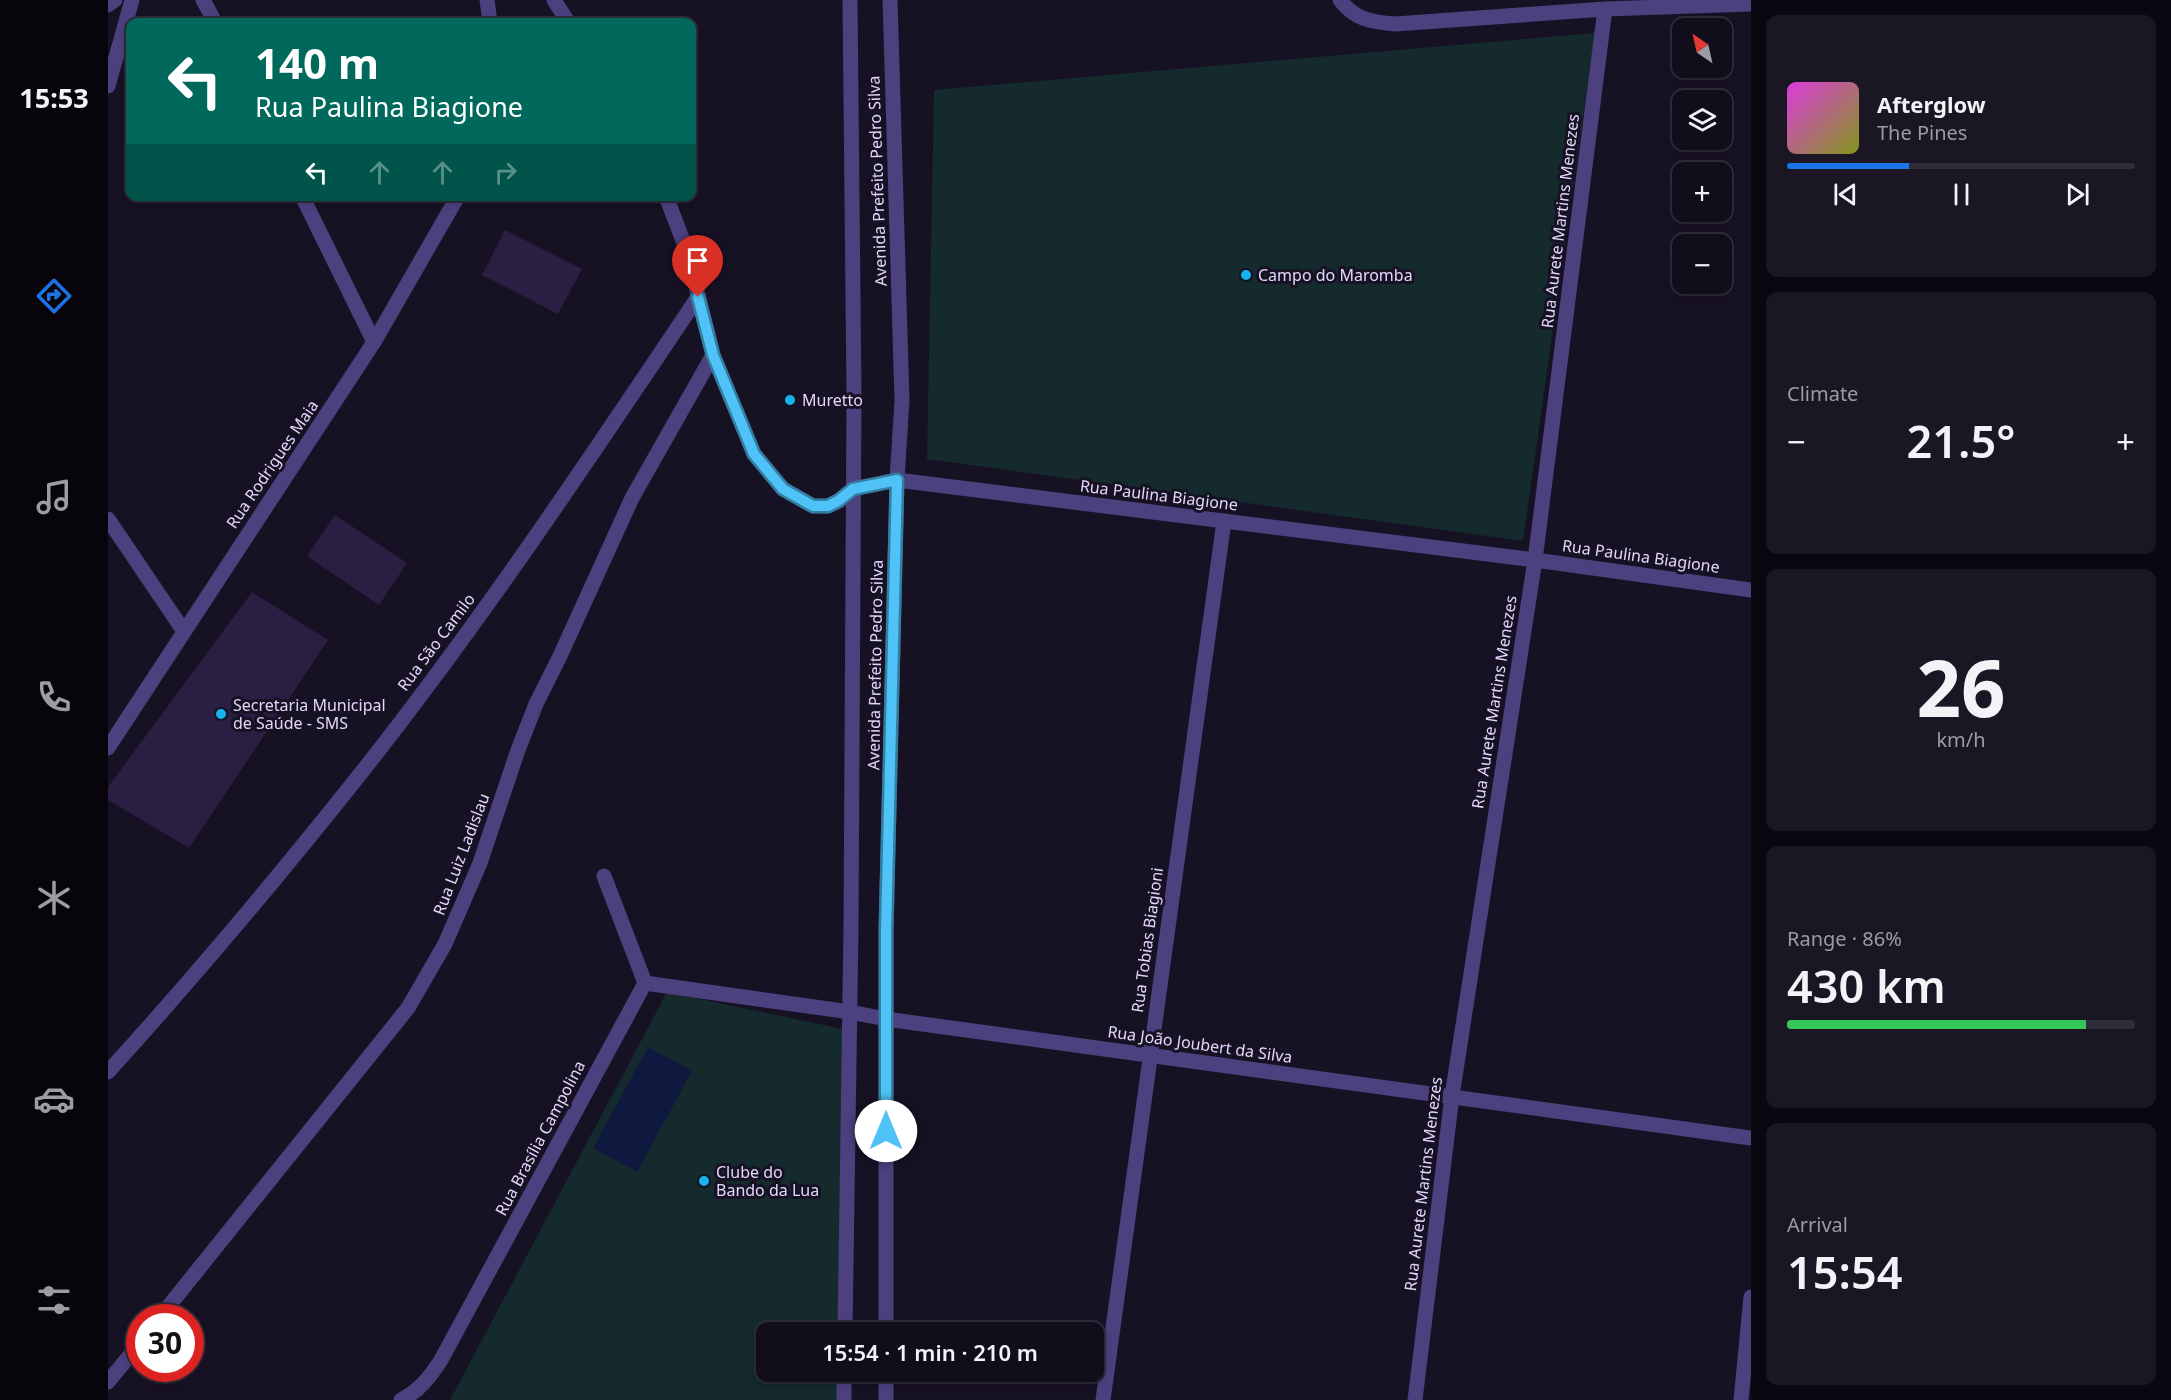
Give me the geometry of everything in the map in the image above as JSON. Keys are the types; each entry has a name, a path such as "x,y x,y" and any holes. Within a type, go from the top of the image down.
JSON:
{"street":[{"path":"108,5 115,0"},
{"path":"127,18 132,0"},
{"path":"203,0 213,18"},
{"path":"487,0 489,18"},
{"path":"554,0 565,18"},
{"name":"Avenida Prefeito Pedro Silva","path":"845,1322 850,1012 853,489 850,0"},
{"name":"Avenida Prefeito Pedro Silva","path":"886,1322 886,931 897,480 902,400 890,0"},
{"path":"1340,0 1347,9 1369,22 1395,24 1605,9 1712,3 1751,4"},
{"name":"Rua Aurete Martins Menezes","path":"1415,1400 1452,1095 1535,560 1605,9"},
{"path":"108,86 126,22"},
{"path":"304,201 374,342"},
{"name":"Rua Rodrigues Maia","path":"108,748 183,630 374,342 455,201"},
{"path":"668,201 688,254 698,297"},
{"name":"Rua Paulina Biagione","path":"698,297 713,355 754,454 783,489 813,506 828,506 853,489 897,480 1535,560 1751,590"},
{"name":"Rua São Camilo","path":"108,1072 181,992 362,772 479,616 570,488 698,297"},
{"name":"Rua Luiz Ladislau","path":"170,1304 408,1008 445,945 480,863 536,704 632,498 713,355"},
{"path":"108,519 183,630"},
{"name":"Rua Tobias Biagioni","path":"1103,1400 1224,521"},
{"path":"604,876 645,983"},
{"name":"Rua João Joubert da Silva","path":"645,983 1149,1056 1452,1095 1577,1115 1751,1138"},
{"name":"Rua Brasília Campolina","path":"401,1400 411,1395 429,1378 441,1360 645,983"},
{"path":"1741,1400 1751,1297"},
{"path":"108,1383 126,1360"},
{"path":"844,1382 844,1400"},
{"path":"886,1382 886,1400"}],"green space":[{"name":"Campo do Maromba","path":"1595,33 1523,541 927,459 934,90"},
{"name":"Clube do Bando da Lua","path":"667,992 843,1029 841,1322 756,1322 756,1382 841,1382 841,1400 450,1400"}],"water":[{"path":"648,1047 692,1071 637,1172 593,1148"}],"building":[{"path":"505,230 582,269 558,314 482,275"},
{"path":"335,515 407,563 379,605 307,556"},
{"name":"Secretaria Municipal de Saúde - SMS","path":"252,592 328,640 189,848 108,800 108,787"}],"place":[{"name":"Campo do Maromba","path":"1246,275"},
{"name":"Muretto","path":"790,400"},
{"name":"Secretaria Municipal de Saúde - SMS","path":"221,714"},
{"name":"Clube do Bando da Lua","path":"704,1181"}],"route":[{"path":"698,297 713,355 754,454 783,489 813,506 828,506 853,489 897,480 886,931 886,1131"}]}
